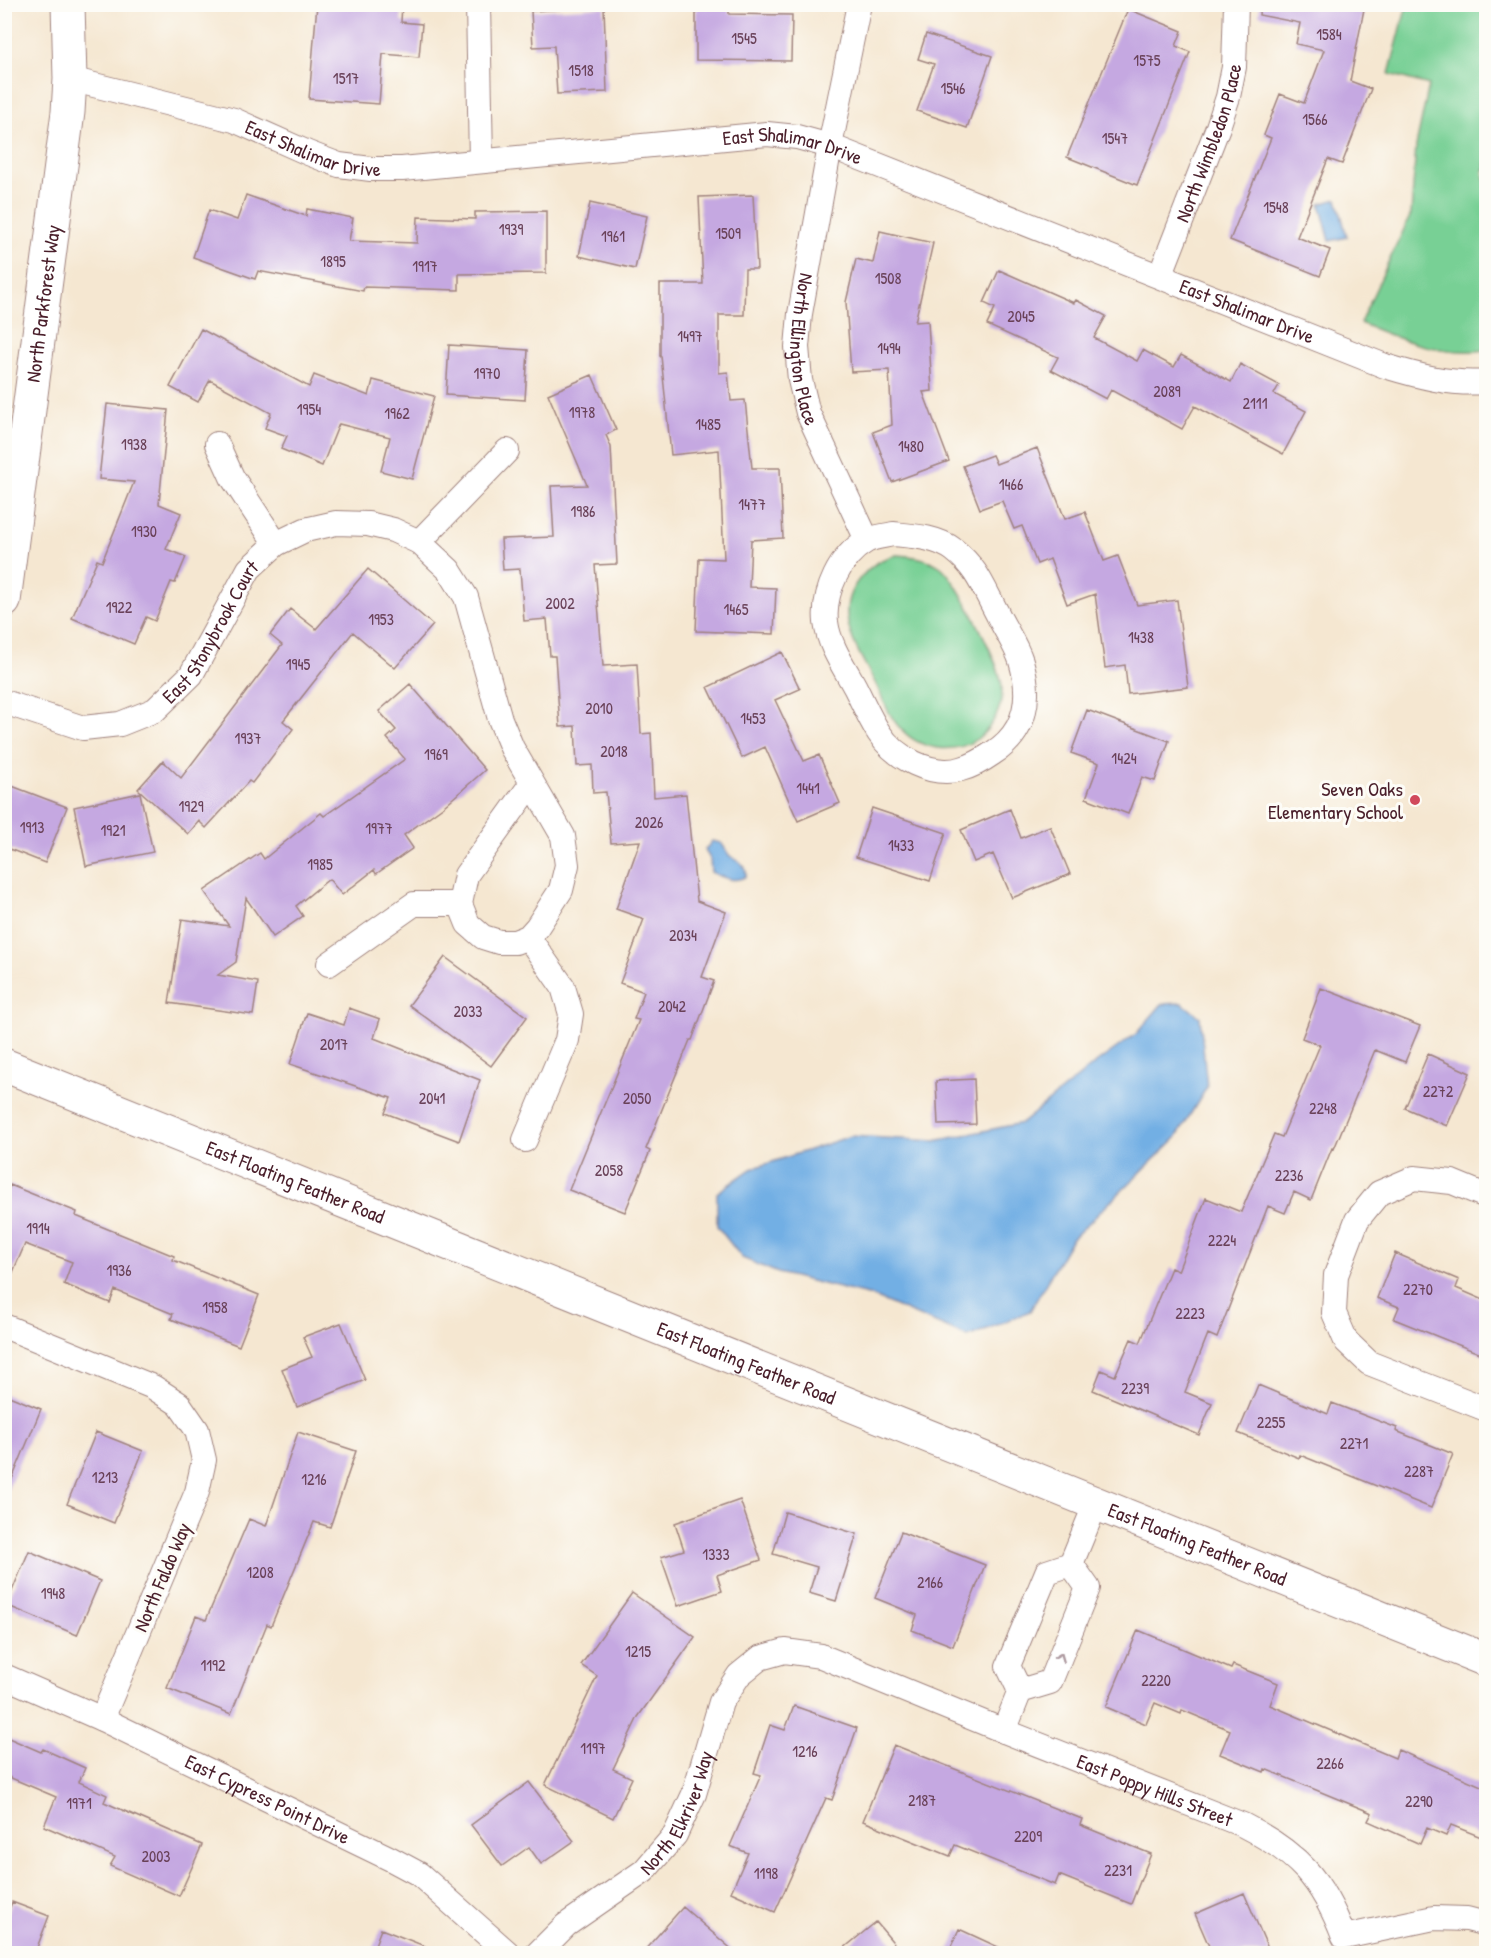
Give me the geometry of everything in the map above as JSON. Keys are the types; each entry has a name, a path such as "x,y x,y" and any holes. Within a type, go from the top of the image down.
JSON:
{"main road":[{"name":"North Parkforest Way","path":"4,601 68,112 70,79 68,4"},
{"name":"East Floating Feather Road","path":"4,1065 1486,1660"}],"street":[{"path":"478,4 481,161"},
{"name":"North Ellington Place","path":"859,4 830,146 800,314 797,347 800,380 808,413 867,540"},
{"name":"North Wimbledon Place","path":"1160,276 1228,97 1234,67 1236,4"},
{"name":"East Shalimar Drive","path":"70,79 234,120 339,165 370,169 402,169 767,134 797,137 830,146 1385,366 1446,381 1486,382"},
{"name":"East Stonybrook Court","path":"217,444 232,477 276,544"},
{"path":"419,542 507,450"},
{"name":"East Stonybrook Court","path":"4,702 83,728 120,724 155,710 191,675 249,569 276,544 305,530 336,523 368,524 393,530 419,542 449,570 466,597 500,719 512,748 562,836 567,865 561,890 528,937"},
{"path":"893,534 921,536 951,548 974,568 1021,660 1026,703 1018,729 1005,745 980,763 959,770 932,769 901,757 879,734 833,645 826,622 828,596 845,559 867,540 893,534"},
{"path":"525,1140 567,1040 571,1014 563,987 528,937 515,942 500,942 483,937 468,924 460,904 466,875 532,783"},
{"path":"329,964 414,904 460,904"},
{"path":"1486,1196 1452,1182 1414,1178 1379,1193 1358,1220 1336,1275 1334,1313 1346,1341 1370,1363 1486,1409"},
{"name":"North Faldo Way","path":"4,1326 153,1387 179,1404 197,1430 204,1460 197,1492 102,1719"},
{"path":"1004,1731 1020,1691 1008,1666 1047,1572 1071,1564 1096,1503"},
{"path":"1020,1691 1050,1682 1088,1588 1071,1564"},
{"name":"East Poppy Hills Street","path":"784,1651 821,1656 1243,1825 1271,1840 1296,1858 1317,1882 1333,1908 1346,1945 1434,1917 1467,1919 1486,1924"},
{"name":"North Elkriver Way","path":"537,1953 566,1925 644,1871 675,1835 694,1794 722,1702 739,1675 760,1658 784,1651"},
{"name":"East Cypress Point Drive","path":"4,1676 102,1719 392,1859 419,1874 509,1953"}],"green space":[{"path":"1407,5 1486,5 1486,169 1483,171 1486,182 1486,350 1437,349 1406,341 1360,323 1411,214 1416,146 1429,85 1389,74"},
{"path":"897,555 931,561 941,567 967,605 995,662 1002,688 999,709 988,729 968,744 948,748 928,746 918,742 902,730 889,712 853,640 847,614 848,601 853,588 874,565"}],"water":[{"path":"1337,199 1347,237 1330,241 1320,204"},
{"path":"712,841 721,843 730,856 742,864 746,876 733,880 711,872 710,859 705,850"},
{"path":"1182,1003 1200,1017 1207,1087 1176,1138 1071,1240 1030,1311 968,1337 872,1296 778,1273 742,1258 717,1226 717,1193 751,1169 851,1136 935,1141 1022,1123 1093,1065 1136,1034 1162,1004"}],"building":[{"path":"317,4 402,4 401,22 422,24 419,57 383,54 379,104 309,99"},
{"path":"696,4 729,4 729,14 792,15 791,61 696,60"},
{"path":"1260,4 1365,4 1350,81 1371,89 1342,164 1328,159 1297,237 1330,250 1320,276 1230,240 1271,138 1264,135 1280,94 1304,103 1324,50 1296,44 1300,23 1259,15"},
{"path":"604,7 607,92 557,94 554,46 533,47 531,11"},
{"path":"1128,9 1182,31 1176,46 1190,52 1137,185 1067,157"},
{"path":"926,34 992,56 967,128 917,111 934,64 918,59"},
{"path":"246,195 306,216 307,209 353,218 349,241 417,243 418,217 475,219 475,212 546,211 546,273 459,274 459,290 364,287 363,291 258,271 255,279 193,257 209,210 237,220"},
{"path":"753,195 757,269 745,269 744,315 719,315 719,373 728,372 731,401 745,400 752,468 780,468 783,538 751,540 749,587 776,588 774,634 696,631 699,558 724,559 719,450 671,455 660,356 660,284 703,284 699,197"},
{"path":"590,203 647,216 635,269 579,256"},
{"path":"880,231 933,243 915,322 928,321 932,391 923,392 949,461 892,482 873,432 892,425 889,370 851,372 846,302 856,259 873,263"},
{"path":"999,270 1074,303 1076,300 1106,316 1094,338 1137,361 1143,350 1174,367 1181,355 1231,382 1240,364 1279,385 1274,394 1306,411 1283,454 1195,406 1182,429 1111,390 1106,399 1051,370 1058,357 987,325 995,308 984,303"},
{"path":"201,329 309,387 314,375 369,396 373,380 434,396 412,479 381,471 390,437 339,424 322,466 281,449 287,436 265,428 271,413 210,380 198,402 170,387"},
{"path":"449,345 528,350 525,400 446,395"},
{"path":"592,375 616,430 606,435 611,447 617,564 595,565 603,666 637,664 641,734 651,733 654,797 686,794 697,901 726,912 702,977 714,981 646,1149 650,1151 625,1212 569,1190 639,1020 634,1019 644,992 620,983 644,919 616,909 640,841 611,843 606,792 593,793 592,765 577,766 575,726 560,727 555,656 550,656 547,619 524,621 520,569 503,570 501,539 554,537 551,486 587,485 548,394"},
{"path":"107,404 168,410 159,504 181,513 166,549 186,557 175,583 171,582 155,621 146,617 134,644 72,618 97,560 102,562 134,482 99,479"},
{"path":"1037,448 1065,519 1085,512 1104,561 1118,556 1137,605 1177,600 1188,687 1128,694 1125,665 1105,668 1095,594 1067,604 1050,559 1037,564 1022,526 1014,529 1002,501 980,509 963,466 992,455 996,464"},
{"path":"368,569 433,625 395,668 353,632 283,721 293,729 252,783 249,781 206,828 199,821 188,834 138,789 163,761 181,778 282,645 270,635 290,609 316,629"},
{"path":"782,652 800,689 775,700 804,761 819,755 840,803 798,821 765,747 742,758 708,687"},
{"path":"410,684 485,770 444,806 404,835 413,848 376,874 374,870 342,895 329,879 296,906 303,916 273,937 246,898 236,962 218,975 258,982 253,1015 169,1003 182,919 229,926 204,891 260,853 264,859 321,813 324,816 405,759 387,738 396,730 379,711"},
{"path":"1087,710 1169,741 1155,781 1142,777 1128,814 1086,798 1099,763 1071,753"},
{"path":"4,783 67,807 45,863 4,847"},
{"path":"140,793 153,852 86,866 74,807"},
{"path":"872,808 946,833 930,881 856,857"},
{"path":"1010,809 1021,838 1050,826 1070,874 1012,898 993,854 974,862 961,830"},
{"path":"445,957 527,1017 491,1066 409,1005"},
{"path":"1321,988 1420,1026 1405,1062 1375,1050 1311,1200 1294,1192 1285,1213 1268,1206 1217,1338 1208,1334 1185,1392 1212,1403 1199,1435 1093,1390 1101,1370 1115,1376 1131,1339 1140,1343 1171,1268 1178,1271 1206,1198 1241,1212 1274,1134 1282,1137 1320,1045 1302,1038"},
{"path":"349,1008 380,1019 374,1038 480,1080 459,1141 385,1113 391,1098 290,1064 307,1013 344,1025"},
{"path":"1428,1054 1470,1073 1447,1126 1405,1108"},
{"path":"974,1079 976,1124 938,1125 936,1081"},
{"path":"10,1185 77,1212 76,1216 174,1256 173,1260 259,1295 239,1346 171,1319 173,1314 115,1290 110,1303 64,1284 72,1262 25,1244 4,1293 4,1200"},
{"path":"1395,1253 1459,1280 1456,1288 1486,1301 1486,1356 1394,1319 1399,1307 1377,1298"},
{"path":"341,1323 365,1380 297,1407 282,1369 312,1357 303,1337"},
{"path":"1258,1385 1328,1414 1332,1403 1397,1428 1396,1431 1453,1454 1431,1508 1300,1455 1299,1458 1238,1433"},
{"path":"4,1394 41,1409 5,1496 4,1496"},
{"path":"96,1432 143,1451 114,1523 67,1504"},
{"path":"298,1432 356,1451 330,1527 314,1522 271,1626 267,1624 231,1714 167,1688 196,1616 206,1620 249,1519 266,1526"},
{"path":"740,1500 761,1560 717,1575 722,1591 678,1606 661,1557 684,1550 675,1523"},
{"path":"785,1512 857,1534 836,1601 809,1593 817,1567 773,1554"},
{"path":"901,1532 985,1565 953,1646 912,1630 917,1615 875,1598"},
{"path":"29,1551 100,1581 77,1635 6,1605"},
{"path":"632,1593 695,1637 638,1717 613,1769 632,1778 613,1818 545,1785 597,1676 581,1665"},
{"path":"1138,1630 1231,1669 1233,1665 1278,1683 1270,1705 1395,1758 1398,1750 1486,1788 1486,1839 1451,1825 1446,1836 1427,1828 1420,1844 1368,1821 1372,1813 1265,1769 1264,1772 1220,1754 1230,1730 1182,1710 1181,1714 1155,1703 1146,1724 1106,1707"},
{"path":"794,1706 857,1728 832,1800 826,1798 775,1912 731,1892 748,1853 730,1846 761,1775 754,1773 770,1725 785,1730"},
{"path":"4,1736 41,1752 43,1749 85,1768 79,1782 107,1795 104,1802 202,1845 179,1896 110,1866 115,1857 44,1826 56,1797 4,1775"},
{"path":"894,1745 1082,1819 1080,1825 1151,1854 1131,1904 1059,1875 1055,1885 955,1845 950,1856 863,1821"},
{"path":"529,1782 574,1841 541,1864 529,1847 502,1866 471,1825"},
{"path":"1244,1893 1270,1953 1212,1953 1195,1914"},
{"path":"12,1902 49,1916 35,1953 4,1953 4,1923"},
{"path":"683,1907 736,1953 642,1953"},
{"path":"876,1922 902,1953 838,1953"},
{"path":"381,1929 440,1952 372,1953"},
{"path":"959,1929 1011,1953 948,1953"}],"place":[{"name":"Seven Oaks Elementary School","path":"1415,800"}]}
